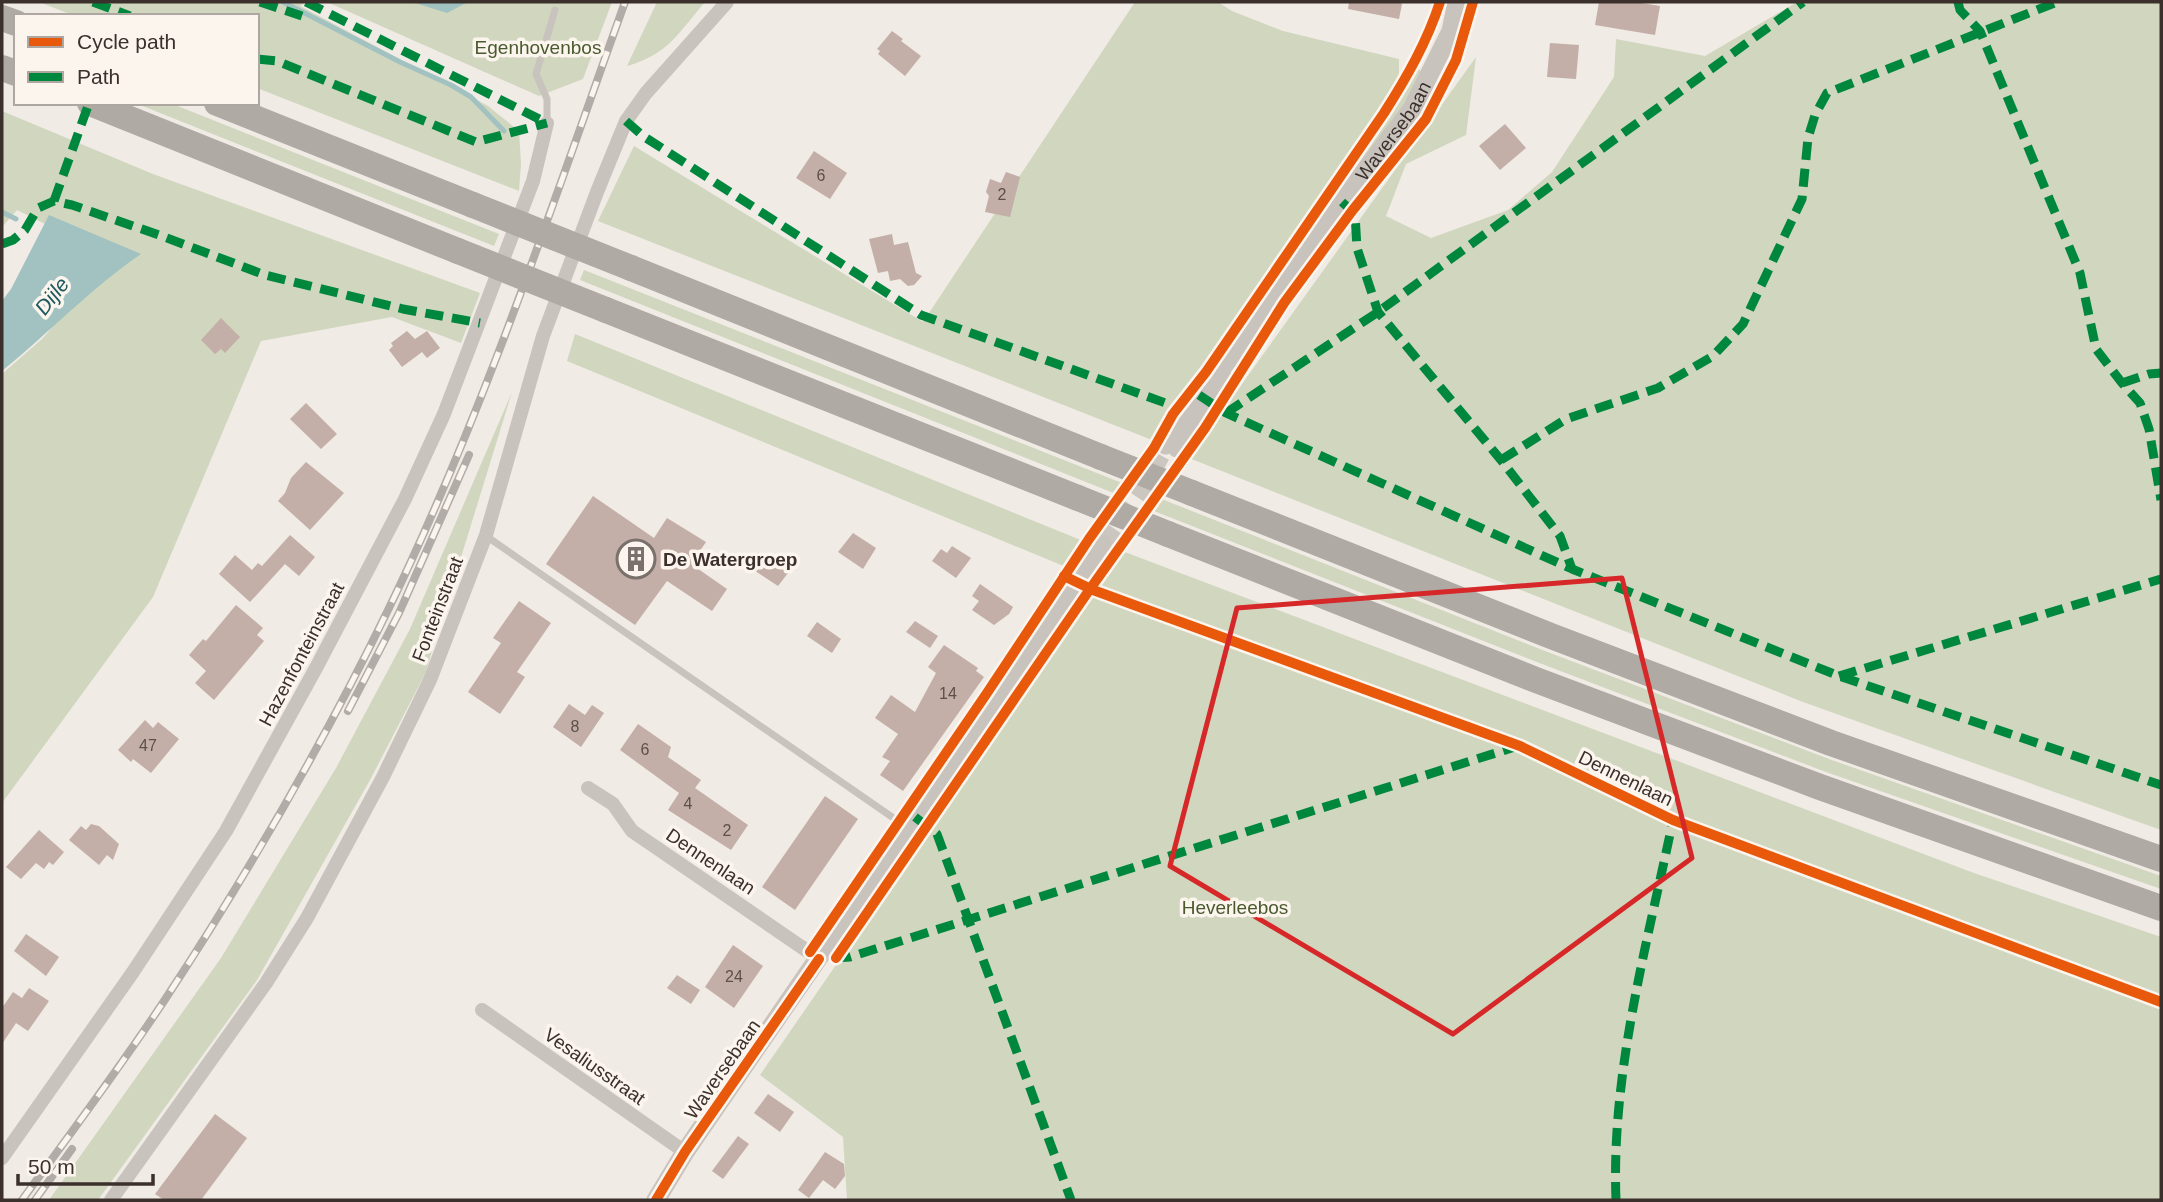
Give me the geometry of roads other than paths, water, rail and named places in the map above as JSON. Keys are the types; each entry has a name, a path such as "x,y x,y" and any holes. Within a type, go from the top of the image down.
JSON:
{"highway":[{"path":"95,105 1536,680 1820,787 2161,908"},
{"path":"222,105 1551,636 1831,743 2161,859"}],"street":[{"name":"Fonteinstraat","path":"111,1200 266,983 307,918 383,777 430,680 486,536 543,336 626,121 646,93 727,2"},
{"name":"Waversebaan","path":"1170,447 1198,423 1211,403 1236,351 1412,109 1451,31 1457,2"},
{"name":"Hazenfonteinstraat","path":"2,1158 133,972 226,831 348,608 405,499 444,414 533,181 547,123"},
{"name":"Waversebaan","path":"656,1200 685,1153 1103,544"},
{"name":"Dennenlaan","path":"588,788 613,804 632,831 819,959"},
{"name":"Vesaliusstraat","path":"482,1010 685,1153"}],"lane":[{"path":"547,123 547,99 536,74 555,9"},
{"path":"486,536 907,828"}],"water":[{"path":"412,2 468,2 447,13"},
{"name":"Dijle","path":"49,215 141,254 105,281 2,371 2,301 11,289"}],"waterway":[{"path":"283,2 451,85 471,97 504,131"},
{"path":"2,212 16,219"}],"tunnel":[{"path":"1103,544 1146,482 1166,445"}],"railway":[{"path":"22,1200 130,1052 195,954 283,808 364,659 423,534 486,384 625,2"},
{"path":"348,711 399,613 469,455"},
{"path":"35,1200 72,1149"}],"place":[{"name":"De Watergroep","path":"636,559"}],"park label":[{"name":"Egenhovenbos","path":"538,47"},
{"name":"Heverleebos","path":"1235,907"}]}
